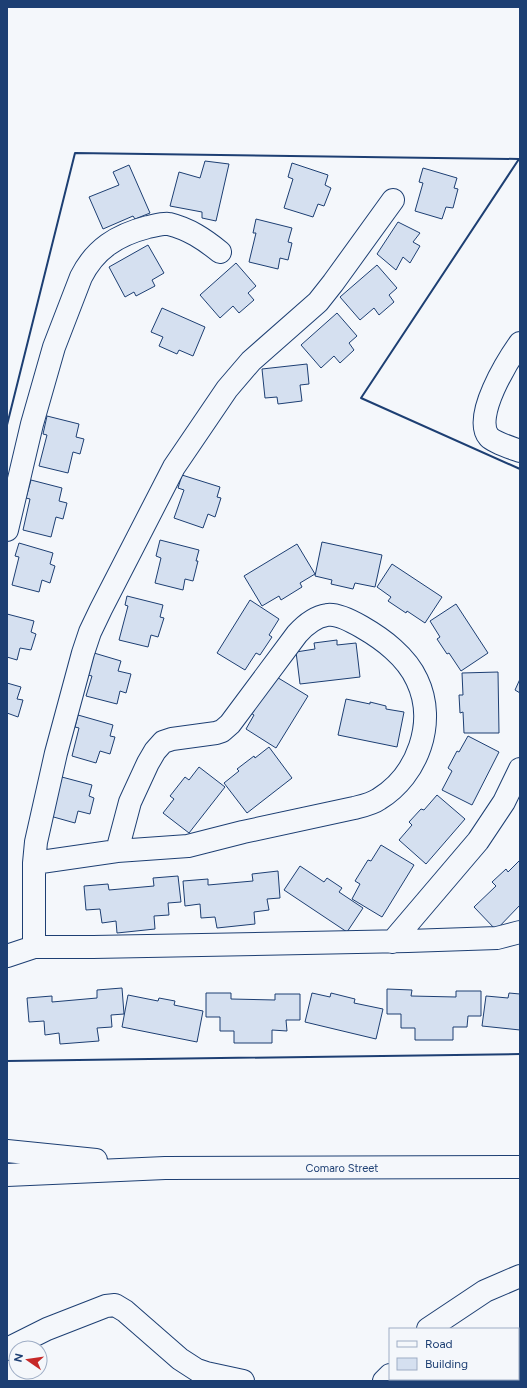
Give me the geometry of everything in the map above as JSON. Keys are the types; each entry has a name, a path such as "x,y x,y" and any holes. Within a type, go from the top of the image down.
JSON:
{"street":[{"path":"34,947 34,862 36,842 56,753 83,653 90,632 101,609 174,467 235,378 251,361 318,302 393,200"},
{"path":"7,530 32,424 54,347 80,277 85,268 102,250 117,238 138,230 167,224 193,232 206,240 220,252"},
{"path":"520,344 502,371 489,402 484,420 486,432 492,440 520,451"},
{"path":"34,862 118,851 188,846 243,832 354,808 379,800 392,790 403,778 413,763 421,746 424,712 422,697 417,680 409,667 393,649 364,628 344,618 328,615 307,623 297,634 230,724 222,731 216,734 172,739 163,742 155,751 130,802 118,851"},
{"path":"392,942 478,841 504,802 520,769"},
{"path":"7,956 34,947 94,948 392,942 497,938 520,932"},
{"name":"Comaro Street","path":"7,1151 165,1168"},
{"name":"Comaro Street","path":"7,1175 165,1168 520,1167"},
{"path":"430,1328 485,1291 520,1276"},
{"path":"7,1350 47,1329 106,1306 115,1305 125,1311 176,1356 189,1365 206,1374 243,1381"}],"building":[{"path":"205,161 229,164 216,221 202,218 202,212 170,206 179,172 200,178"},
{"path":"292,163 328,175 325,185 331,188 324,206 318,204 313,217 284,208 293,179 288,177"},
{"path":"129,165 150,213 135,219 133,216 103,229 89,197 119,185 113,172"},
{"path":"423,168 457,178 454,188 458,189 453,208 446,207 442,219 415,211 423,183 419,182"},
{"path":"256,219 292,228 288,242 292,243 288,260 280,258 278,269 249,262 256,233 253,233"},
{"path":"398,222 420,233 413,242 420,246 410,263 403,257 396,270 377,254"},
{"path":"148,245 164,273 152,280 155,286 136,296 134,292 125,297 109,267"},
{"path":"236,263 256,286 248,293 254,300 239,313 233,306 220,318 200,295"},
{"path":"377,265 397,288 389,295 394,302 379,315 374,308 360,320 340,297"},
{"path":"162,308 205,327 193,356 179,350 177,354 159,346 163,337 151,332"},
{"path":"337,313 357,336 349,343 354,350 340,363 334,356 321,368 301,345"},
{"path":"307,364 309,384 300,385 302,401 278,404 277,397 265,398 262,369"},
{"path":"47,416 79,424 76,437 84,439 80,454 73,452 68,473 39,466 47,435 43,434"},
{"path":"182,475 220,487 217,497 221,498 215,517 208,514 203,528 174,518 184,490 178,488"},
{"path":"31,480 62,488 59,501 67,503 63,519 56,517 51,537 23,530 30,499 26,498"},
{"path":"160,540 199,550 193,581 185,579 183,590 155,583 161,558 156,556"},
{"path":"322,542 382,555 375,587 355,583 353,589 331,584 332,580 315,576"},
{"path":"19,543 53,553 50,564 55,566 50,583 42,580 39,592 12,585 19,557 15,556"},
{"path":"297,544 315,574 300,583 302,587 281,600 279,596 262,606 244,576"},
{"path":"392,564 442,597 425,623 388,601 391,597 377,587"},
{"path":"127,596 163,605 160,617 164,618 158,637 151,635 148,647 119,640 128,606 125,605"},
{"path":"250,600 279,619 269,635 272,637 260,655 256,653 245,670 217,653"},
{"path":"456,604 488,653 461,671 437,639 440,637 430,621"},
{"path":"7,614 34,621 31,632 36,634 31,650 20,648 17,660 7,657"},
{"path":"337,640 337,645 356,643 360,677 300,684 296,652 315,649 314,643"},
{"path":"94,653 121,661 118,671 131,674 126,693 120,691 117,704 86,696 92,676 88,675"},
{"path":"498,672 499,733 464,733 463,712 460,713 459,695 463,695 462,673"},
{"path":"275,676 308,696 276,748 246,729 254,715 249,712"},
{"path":"520,679 520,693 515,690"},
{"path":"7,683 21,687 17,699 23,700 18,717 7,713"},
{"path":"346,699 370,704 370,702 386,706 386,709 404,712 397,747 338,735"},
{"path":"78,715 113,725 110,736 115,737 110,754 100,751 96,763 72,756 79,728 75,727"},
{"path":"468,736 499,752 472,805 442,790 452,771 448,768 457,751 459,752"},
{"path":"269,747 292,778 247,813 224,783 239,771 237,769"},
{"path":"199,767 225,787 189,833 163,813 174,799 170,796 185,777 189,780"},
{"path":"58,776 92,785 89,796 94,798 90,814 78,811 75,823 50,816"},
{"path":"437,795 465,819 426,864 399,840 412,825 409,822 421,809 424,810"},
{"path":"381,845 414,865 382,917 352,899 360,884 355,881 368,860 371,861"},
{"path":"520,860 520,905 496,930 474,907 496,886 492,882 506,869 508,872"},
{"path":"300,866 324,882 327,878 342,888 339,892 363,908 347,932 284,890"},
{"path":"278,871 280,898 267,899 269,910 254,912 255,924 217,928 215,917 201,918 200,904 185,906 183,881 208,879 208,885 253,881 252,874"},
{"path":"178,876 181,902 168,903 169,915 154,916 155,929 117,933 116,921 102,923 100,909 86,910 84,886 108,884 109,890 154,886 153,878"},
{"path":"122,988 124,1014 111,1015 112,1027 97,1028 99,1041 60,1044 59,1033 45,1035 44,1021 29,1022 27,998 52,996 52,1002 97,998 97,990"},
{"path":"387,989 412,990 411,996 456,997 456,991 481,991 481,1016 468,1016 467,1027 453,1027 453,1040 415,1040 415,1028 401,1028 401,1014 387,1014"},
{"path":"206,993 231,993 231,999 275,1000 275,994 300,994 300,1020 286,1020 287,1031 272,1030 272,1043 234,1043 234,1031 220,1031 220,1017 206,1017"},
{"path":"312,993 330,997 331,993 355,999 354,1003 383,1009 376,1039 305,1022"},
{"path":"509,993 520,994 520,1030 482,1026 486,996 508,998"},
{"path":"128,995 158,1001 159,998 175,1001 174,1005 203,1011 197,1042 122,1027"}],"wall":[{"path":"7,425 75,153 519,159 361,398 520,469"},
{"path":"7,1061 520,1054"}]}
